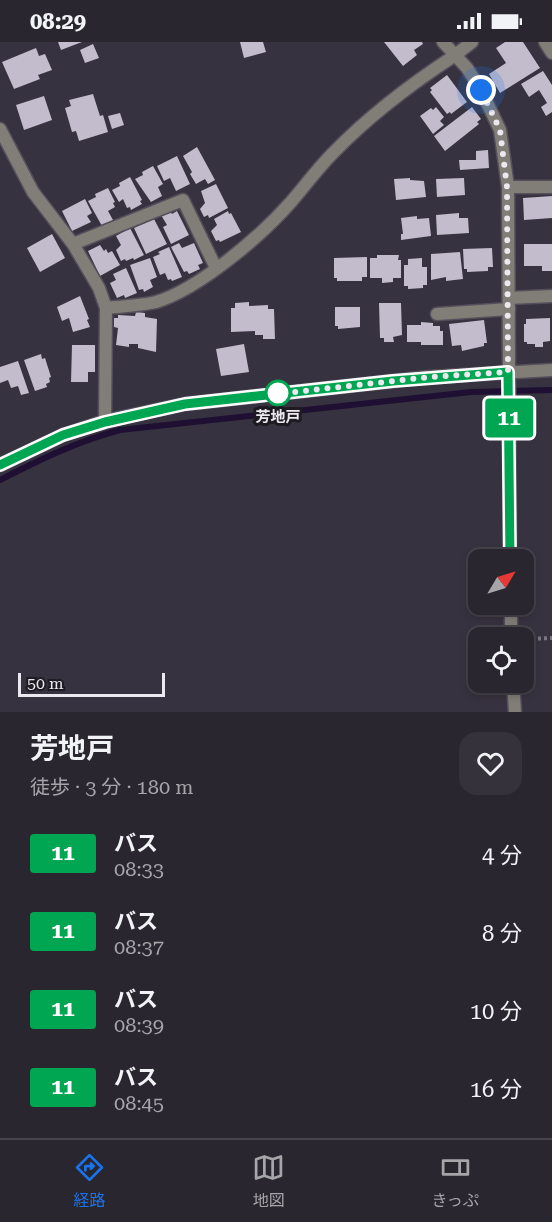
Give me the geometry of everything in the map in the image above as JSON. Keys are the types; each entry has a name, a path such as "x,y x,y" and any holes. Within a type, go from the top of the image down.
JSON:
{"street":[{"path":"443,42 467,68 481,90 500,130 507,187 510,549"},
{"path":"106,308 154,303 183,292 261,233 290,204 340,146 410,85 472,42"},
{"path":"545,42 552,53"},
{"path":"0,129 33,192 73,244 94,278 106,308 105,422"},
{"path":"507,187 552,187"},
{"path":"73,244 183,200 216,268"},
{"path":"437,314 552,296"},
{"path":"0,465 63,435 105,422 185,404 356,385 552,370"},
{"path":"514,693 515,712"}],"path":[{"path":"534,639 552,638"}],"building":[{"path":"58,42 82,42 61,50"},
{"path":"240,42 263,42 266,52 244,58"},
{"path":"384,42 422,42 423,44 414,50 417,55 403,66"},
{"path":"505,42 523,42 540,68 500,93 489,74 506,63 496,48"},
{"path":"93,44 99,58 85,63 80,50"},
{"path":"36,48 39,56 45,54 52,70 38,75 40,79 14,89 2,62"},
{"path":"543,71 552,85 552,112 546,116 541,107 547,103 539,90 529,97 521,84"},
{"path":"447,75 467,102 451,114 450,112 447,114 430,92 432,90 430,88"},
{"path":"93,94 108,132 79,141 76,131 72,132 65,108 71,106 69,100"},
{"path":"44,96 52,120 24,130 16,105"},
{"path":"436,107 444,117 440,121 444,125 433,134 420,116"},
{"path":"472,107 481,119 477,122 479,124 445,151 434,136"},
{"path":"120,113 124,125 112,129 108,116"},
{"path":"197,147 215,180 208,184 205,179 196,184 183,156"},
{"path":"488,150 489,168 460,170 459,160 476,160 476,151"},
{"path":"177,156 190,184 176,191 170,178 164,181 157,166"},
{"path":"153,166 163,184 158,187 162,196 151,202 135,179"},
{"path":"130,177 142,200 140,201 142,204 131,210 130,207 127,208 123,199 119,202 112,190"},
{"path":"410,178 410,180 424,181 426,197 396,200 394,179"},
{"path":"464,178 465,195 437,197 436,179"},
{"path":"216,184 228,208 209,218 208,215 204,217 200,209 205,203 201,191"},
{"path":"108,188 115,202 113,203 115,207 108,211 113,220 102,226 88,201 96,197 95,194"},
{"path":"552,196 552,218 524,220 523,198"},
{"path":"85,199 92,213 87,216 91,222 72,231 62,211"},
{"path":"170,211 172,214 177,211 189,235 171,244 163,227 167,225 161,215"},
{"path":"228,211 241,232 220,242 216,241 211,231 217,225 214,219"},
{"path":"459,213 459,218 468,218 469,233 437,235 436,215"},
{"path":"417,216 417,219 429,218 431,236 401,240 401,234 403,234 401,218"},
{"path":"154,219 167,244 146,254 134,228"},
{"path":"130,228 144,255 134,260 133,258 121,261 116,250 121,245 116,236"},
{"path":"52,234 65,258 40,272 27,248"},
{"path":"179,243 182,248 194,243 203,263 198,265 200,269 189,274 187,271 184,272 171,247"},
{"path":"524,244 552,244 552,271 542,271 542,266 524,266"},
{"path":"100,245 108,253 112,251 120,265 100,276 88,251"},
{"path":"169,247 182,277 172,281 168,280 165,273 160,275 153,257"},
{"path":"492,248 493,267 488,267 488,271 467,272 467,269 464,269 463,249"},
{"path":"460,252 463,279 446,281 446,277 431,280 431,254"},
{"path":"377,255 399,255 401,278 393,278 393,282 382,283 382,278 370,278 370,258 377,258"},
{"path":"367,257 367,277 362,277 362,281 337,281 337,278 334,278 334,258"},
{"path":"150,258 157,277 150,280 153,287 144,292 143,289 139,290 130,265"},
{"path":"422,258 422,267 427,267 427,285 423,285 423,288 408,289 408,286 404,286 404,265 408,265 408,259"},
{"path":"126,268 137,293 125,298 124,295 117,298 110,283 116,280 113,274"},
{"path":"80,296 90,327 73,332 69,318 62,321 57,307"},
{"path":"249,302 249,306 268,305 268,309 274,309 275,339 263,339 263,335 255,335 255,331 231,332 231,308 235,308 235,303"},
{"path":"379,303 401,303 402,335 393,337 394,342 384,342 384,338 380,338"},
{"path":"335,307 360,307 360,327 338,329 338,326 335,326"},
{"path":"136,312 145,313 145,317 157,319 156,352 138,348 138,344 129,344 129,347 116,345 118,328 114,327 114,318 118,318 118,315 135,316"},
{"path":"550,318 550,341 543,342 543,347 535,347 535,344 524,342 526,319"},
{"path":"484,320 487,343 484,343 484,346 462,351 461,345 452,346 449,324"},
{"path":"421,322 440,326 440,331 443,331 443,345 421,345 421,342 407,342 407,325 421,325"},
{"path":"244,344 249,372 221,376 216,349"},
{"path":"72,345 95,345 95,372 88,372 88,382 71,382"},
{"path":"41,354 42,359 45,358 51,377 50,382 46,384 47,387 35,391 24,360"},
{"path":"18,361 29,393 21,395 18,386 11,388 8,380 0,383 0,367"}],"waterway":[{"path":"0,480 74,445 120,430 471,392 552,390"}],"bus line":[{"name":"11","path":"0,465 63,435 144,412 185,404 430,377 508,372 510,549"}],"place":[{"name":"芳地戸","path":"278,393"}],"route":[{"path":"278,393 276,394 430,377 508,372 507,187 500,130 481,90"}]}
